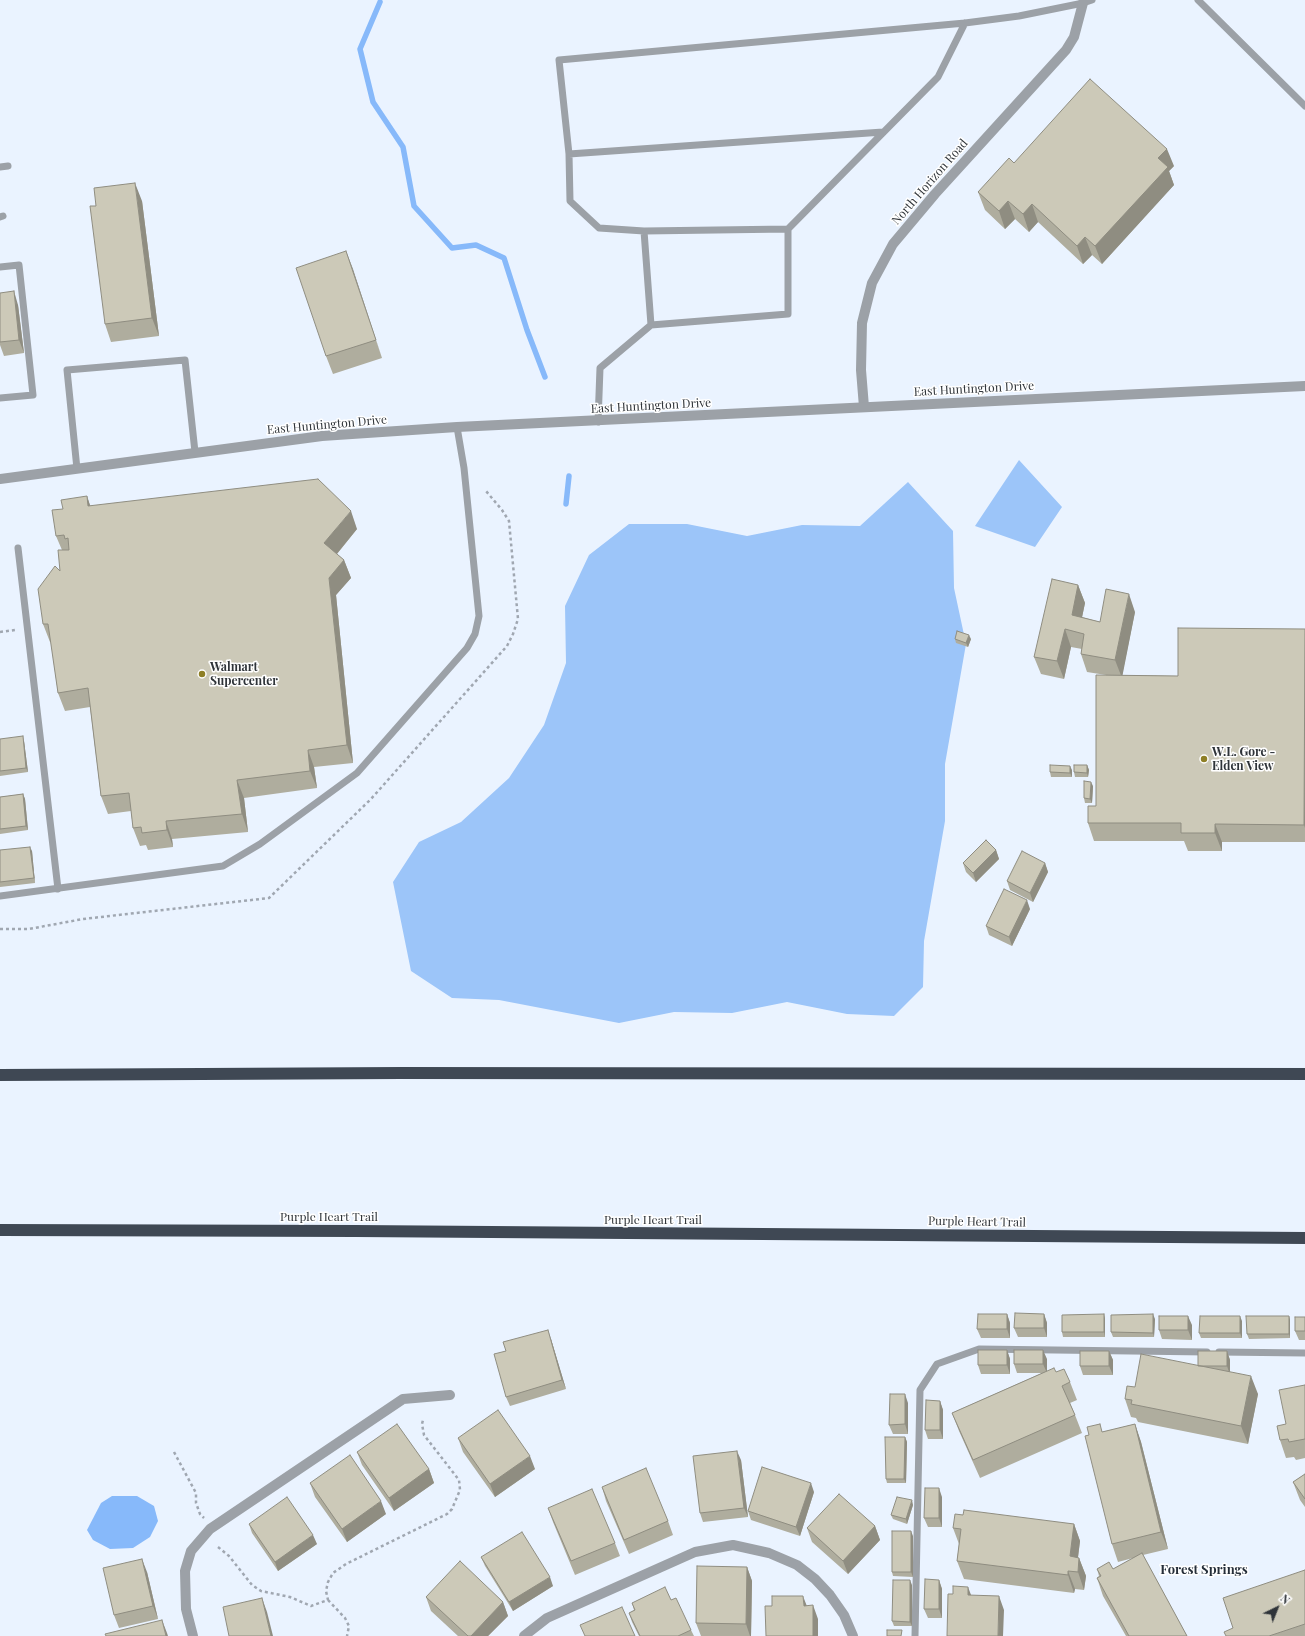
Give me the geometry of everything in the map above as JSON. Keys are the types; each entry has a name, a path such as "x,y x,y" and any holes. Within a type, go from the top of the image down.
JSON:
{"highway":[{"path":"0,1075 394,1073 1305,1074"},
{"name":"Purple Heart Trail","path":"0,1230 1305,1238"}],"street":[{"name":"North Horizon Road","path":"864,407 861,370 862,323 872,284 893,244 1066,50 1074,37 1088,2"},
{"name":"East Huntington Drive","path":"0,479 322,436 457,427 598,422 864,407 1305,386"},
{"path":"193,1636 186,1610 185,1571 191,1551 213,1528 403,1398 450,1395"},
{"path":"524,1636 547,1618 694,1552 733,1545 768,1553 797,1565 815,1579 830,1595 844,1615 853,1636"}],"lane":[{"path":"1198,0 1305,106"},
{"path":"788,229 644,232 599,228 570,201 569,154 559,60 965,23 1019,16 1088,2"},
{"path":"598,422 600,368 651,325 788,314 788,229 938,76 965,23"},
{"path":"569,154 883,132"},
{"path":"644,232 651,325"},
{"path":"0,267 19,265 34,395 0,398"},
{"path":"77,468 67,370 185,360 195,452"},
{"path":"0,896 58,890 223,866 260,844 357,773 467,648 475,634 479,616 464,468 457,427"},
{"path":"18,548 58,890"},
{"path":"915,1636 920,1390 937,1364 979,1349 1305,1354"}],"path":[{"path":"0,632 22,629"},
{"path":"0,929 29,929 83,919 269,898"},
{"path":"347,1636 349,1626 345,1618 328,1600 326,1591 328,1582 333,1573 346,1564 447,1514 452,1509 460,1490 459,1480 424,1435 423,1420"},
{"path":"174,1452 196,1493 196,1503 200,1514 213,1528"},
{"path":"218,1547 229,1556 252,1586 261,1592 290,1597 311,1606 328,1600"}],"shaded area":[{"path":"1019,460 1062,507 1035,547 975,526"},
{"path":"908,482 953,531 954,588 966,644 945,764 945,821 924,941 923,987 894,1016 847,1014 787,1002 732,1013 674,1012 619,1023 499,1000 452,998 411,971 393,882 419,842 461,822 509,778 544,725 566,663 565,606 589,555 629,524 687,524 747,536 802,525 860,526"},
{"path":"112,1496 137,1496 154,1506 158,1521 150,1537 133,1548 110,1549 93,1540 87,1530 101,1503"}],"building":[{"path":"1090,79 1167,149 1158,158 1168,167 1095,246 1085,237 1077,246 1032,204 1023,214 1008,201 999,211 978,192 1009,158 1014,163"},
{"path":"135,183 152,318 105,324 90,206 96,206 94,188"},
{"path":"346,251 376,340 326,356 296,268"},
{"path":"14,291 19,340 0,342 0,293"},
{"name":"Walmart Supercenter","path":"318,479 351,511 324,543 344,560 329,578 347,745 308,750 310,771 237,780 242,814 166,821 167,830 142,833 141,827 133,828 129,793 101,796 88,688 58,693 48,624 43,624 38,589 55,566 60,571 58,550 69,550 68,538 65,539 64,535 56,536 52,510 63,509 61,500 87,496 88,506"},
{"path":"1052,579 1078,585 1072,615 1100,622 1106,589 1129,594 1115,660 1081,654 1084,634 1065,629 1057,661 1034,657"},
{"name":"W.L. Gore - Elden View","path":"1178,628 1305,629 1304,825 1215,824 1215,833 1181,833 1181,823 1088,823 1088,806 1096,806 1096,675 1178,676"},
{"path":"957,631 969,635 966,643 955,639"},
{"path":"23,736 26,768 0,771 0,739"},
{"path":"1050,765 1070,766 1070,773 1050,772"},
{"path":"1074,765 1087,765 1087,773 1074,772"},
{"path":"1084,781 1091,782 1090,799 1084,798"},
{"path":"23,794 26,826 0,829 0,797"},
{"path":"986,840 996,850 973,873 963,863"},
{"path":"30,847 34,878 0,882 0,850"},
{"path":"1022,851 1045,863 1030,893 1007,881"},
{"path":"1004,889 1027,900 1009,937 986,926"},
{"path":"1015,1313 1044,1314 1044,1328 1014,1328"},
{"path":"978,1314 1007,1314 1007,1329 977,1329"},
{"path":"1104,1314 1104,1332 1062,1332 1062,1315"},
{"path":"1153,1314 1153,1333 1111,1332 1111,1315"},
{"path":"1159,1316 1188,1316 1188,1330 1159,1330"},
{"path":"1200,1316 1240,1316 1240,1333 1199,1333"},
{"path":"1246,1316 1289,1316 1289,1334 1247,1334"},
{"path":"1295,1317 1305,1317 1305,1331 1295,1331"},
{"path":"548,1330 562,1380 506,1397 494,1354 506,1351 503,1342"},
{"path":"978,1350 1007,1350 1007,1365 978,1365"},
{"path":"1014,1350 1043,1350 1043,1364 1014,1364"},
{"path":"1080,1351 1109,1351 1109,1366 1080,1366"},
{"path":"1198,1351 1227,1351 1227,1366 1198,1366"},
{"path":"1141,1354 1251,1376 1241,1426 1131,1404 1132,1400 1125,1399 1127,1386 1135,1387"},
{"path":"1054,1368 1056,1372 1064,1369 1070,1382 1062,1386 1075,1415 973,1460 952,1413"},
{"path":"1305,1385 1305,1439 1289,1442 1288,1439 1280,1440 1277,1426 1286,1424 1279,1390"},
{"path":"890,1394 905,1394 905,1424 889,1425"},
{"path":"926,1400 940,1401 940,1430 925,1430"},
{"path":"498,1410 530,1456 490,1484 458,1438"},
{"path":"397,1424 429,1469 389,1498 357,1452"},
{"path":"1100,1424 1102,1432 1135,1424 1161,1532 1112,1544 1085,1436 1089,1435 1087,1427"},
{"path":"885,1437 905,1437 904,1479 886,1479"},
{"path":"737,1451 744,1508 700,1513 693,1456"},
{"path":"350,1455 381,1501 342,1529 310,1483"},
{"path":"762,1467 811,1483 796,1527 748,1511"},
{"path":"646,1468 668,1521 624,1540 602,1487"},
{"path":"1305,1474 1305,1499 1293,1482"},
{"path":"925,1488 939,1488 939,1518 924,1518"},
{"path":"592,1489 615,1543 571,1561 548,1508"},
{"path":"839,1494 875,1526 843,1561 807,1528"},
{"path":"287,1497 313,1535 275,1562 249,1524"},
{"path":"897,1497 912,1500 906,1519 891,1515"},
{"path":"964,1510 1074,1524 1070,1556 1079,1558 1078,1572 1068,1571 1068,1575 957,1561 961,1529 953,1528 955,1514 963,1515"},
{"path":"892,1531 911,1531 911,1572 892,1572"},
{"path":"522,1532 550,1577 509,1602 481,1557"},
{"path":"1142,1553 1187,1636 1129,1636 1097,1578 1101,1576 1097,1569 1109,1562 1113,1569"},
{"path":"142,1559 153,1606 114,1615 103,1568"},
{"path":"460,1561 503,1602 471,1636 468,1636 426,1597"},
{"path":"697,1566 747,1567 746,1624 696,1623"},
{"path":"1305,1570 1305,1624 1269,1636 1226,1636 1224,1632 1233,1628 1223,1598"},
{"path":"925,1579 939,1580 939,1609 924,1609"},
{"path":"893,1580 910,1580 910,1622 892,1621"},
{"path":"953,1586 968,1587 968,1595 999,1596 998,1636 947,1636 948,1594 953,1594"},
{"path":"665,1587 671,1600 676,1598 691,1630 678,1636 640,1636 629,1613 635,1610 632,1603"},
{"path":"772,1596 803,1596 804,1606 813,1605 813,1636 766,1636 765,1606 772,1606"},
{"path":"262,1598 271,1636 229,1636 223,1607"},
{"path":"622,1607 635,1636 585,1636 580,1625"},
{"path":"162,1620 166,1636 106,1636 105,1634"},
{"path":"887,1630 902,1630 901,1636 887,1636"}],"waterway":[{"path":"380,2 360,49 373,102 403,147 414,206 452,248 476,245 504,258 527,330 545,377"},
{"path":"566,504 569,476"}],"place":[{"name":"Walmart Supercenter","path":"202,674"},
{"name":"W.L. Gore - Elden View","path":"1204,759"}],"district":[{"name":"Forest Springs","path":"1204,1570"}]}
